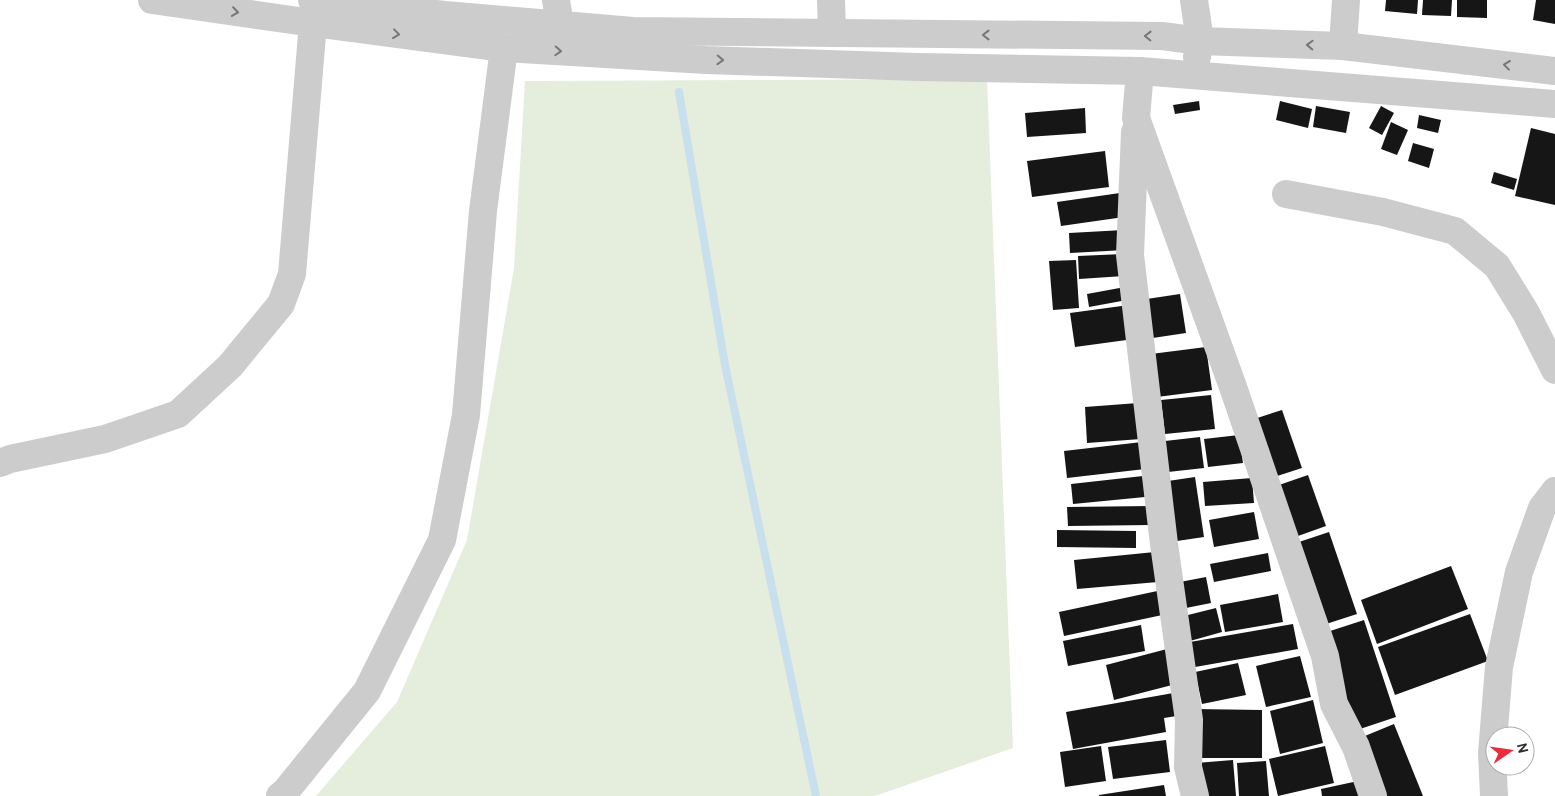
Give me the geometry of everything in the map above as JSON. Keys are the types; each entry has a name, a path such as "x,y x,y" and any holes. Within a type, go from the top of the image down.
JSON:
{"street":[{"path":"152,0 312,12 445,15 558,12 633,31 1162,36 1200,41 1343,46 1555,70"},
{"path":"832,0 832,33"},
{"path":"1193,76 1200,41 1194,0"},
{"path":"1343,46 1346,0"},
{"path":"312,12 504,48 716,60 918,67 1140,71 1555,104"},
{"path":"4,461 105,439 178,414 230,366 281,304 292,274 312,12"},
{"path":"280,796 367,691 442,540 466,415 483,211 504,48"},
{"path":"1370,89 1379,50"},
{"path":"1140,71 1130,255 1164,544 1189,720 1188,767 1195,796"},
{"path":"1136,118 1233,387 1325,656 1334,704 1356,747 1373,796"},
{"path":"1286,194 1383,212 1455,231 1497,266 1526,313 1555,370"},
{"path":"1494,796 1492,753 1499,667 1519,572 1542,508 1555,491"}],"green space":[{"path":"987,79 1013,748 875,796 316,796 397,702 467,540 514,268 525,81"}],"building":[{"path":"1386,0 1418,0 1417,14 1385,11"},
{"path":"1423,0 1452,0 1451,16 1422,15"},
{"path":"1457,0 1487,0 1487,18 1457,17"},
{"path":"1536,0 1555,0 1555,24 1533,20"},
{"path":"1199,101 1200,110 1175,114 1173,105"},
{"path":"1280,101 1312,109 1308,128 1276,120"},
{"path":"1316,106 1350,112 1346,133 1313,127"},
{"path":"1381,106 1394,113 1382,135 1369,128"},
{"path":"1085,108 1086,133 1027,137 1025,113"},
{"path":"1419,115 1441,120 1438,133 1417,128"},
{"path":"1391,122 1408,130 1397,155 1381,149"},
{"path":"1531,128 1555,134 1555,205 1515,196"},
{"path":"1413,143 1434,149 1429,168 1408,161"},
{"path":"1105,151 1109,187 1032,197 1027,161"},
{"path":"1494,172 1517,179 1514,190 1491,183"},
{"path":"1120,193 1124,217 1061,226 1057,202"},
{"path":"1124,230 1125,250 1070,253 1069,233"},
{"path":"1123,254 1124,276 1079,279 1078,256"},
{"path":"1076,260 1079,308 1053,310 1049,261"},
{"path":"1125,287 1127,300 1089,307 1087,294"},
{"path":"1180,294 1186,333 1146,339 1140,300"},
{"path":"1129,305 1134,339 1075,347 1070,313"},
{"path":"1206,347 1212,390 1157,397 1151,354"},
{"path":"1211,395 1215,429 1165,434 1161,400"},
{"path":"1138,403 1141,439 1087,443 1085,407"},
{"path":"1282,410 1302,468 1271,478 1251,420"},
{"path":"1239,435 1243,463 1208,467 1204,439"},
{"path":"1200,437 1204,468 1168,472 1165,441"},
{"path":"1142,442 1145,469 1067,478 1064,451"},
{"path":"1308,475 1326,526 1298,536 1279,485"},
{"path":"1143,476 1145,497 1073,504 1071,484"},
{"path":"1195,477 1204,537 1177,541 1168,481"},
{"path":"1252,478 1254,503 1205,506 1203,482"},
{"path":"1151,506 1151,525 1068,526 1067,507"},
{"path":"1254,512 1259,539 1214,547 1209,520"},
{"path":"1057,530 1136,531 1136,548 1057,547"},
{"path":"1329,532 1357,614 1323,625 1296,543"},
{"path":"1155,552 1158,582 1077,589 1074,560"},
{"path":"1268,553 1271,571 1214,582 1210,564"},
{"path":"1451,566 1468,609 1377,644 1361,600"},
{"path":"1206,577 1211,603 1186,608 1180,582"},
{"path":"1162,590 1167,614 1064,636 1059,612"},
{"path":"1278,594 1283,622 1225,632 1220,605"},
{"path":"1216,608 1222,632 1190,641 1184,616"},
{"path":"1470,614 1488,661 1395,695 1378,647"},
{"path":"1364,620 1396,717 1357,730 1324,633"},
{"path":"1293,624 1298,649 1195,667 1190,642"},
{"path":"1141,625 1145,651 1068,666 1063,641"},
{"path":"1167,649 1176,684 1114,700 1106,665"},
{"path":"1300,656 1311,697 1266,707 1256,666"},
{"path":"1238,663 1246,695 1202,704 1195,672"},
{"path":"1179,692 1183,715 1164,718 1166,732 1073,749 1066,712"},
{"path":"1313,700 1323,743 1280,754 1270,711"},
{"path":"1194,709 1262,710 1262,758 1194,758"},
{"path":"1394,724 1423,796 1384,796 1360,738"},
{"path":"1166,740 1170,772 1113,779 1108,747"},
{"path":"1101,746 1106,781 1065,787 1060,752"},
{"path":"1325,746 1334,783 1278,796 1269,759"},
{"path":"1233,760 1236,796 1198,796 1196,763"},
{"path":"1266,761 1269,796 1239,796 1237,763"},
{"path":"1358,781 1361,796 1322,796 1321,789"},
{"path":"1164,785 1166,796 1099,796 1099,795"}],"waterway":[{"path":"679,92 725,365 816,796"}]}
